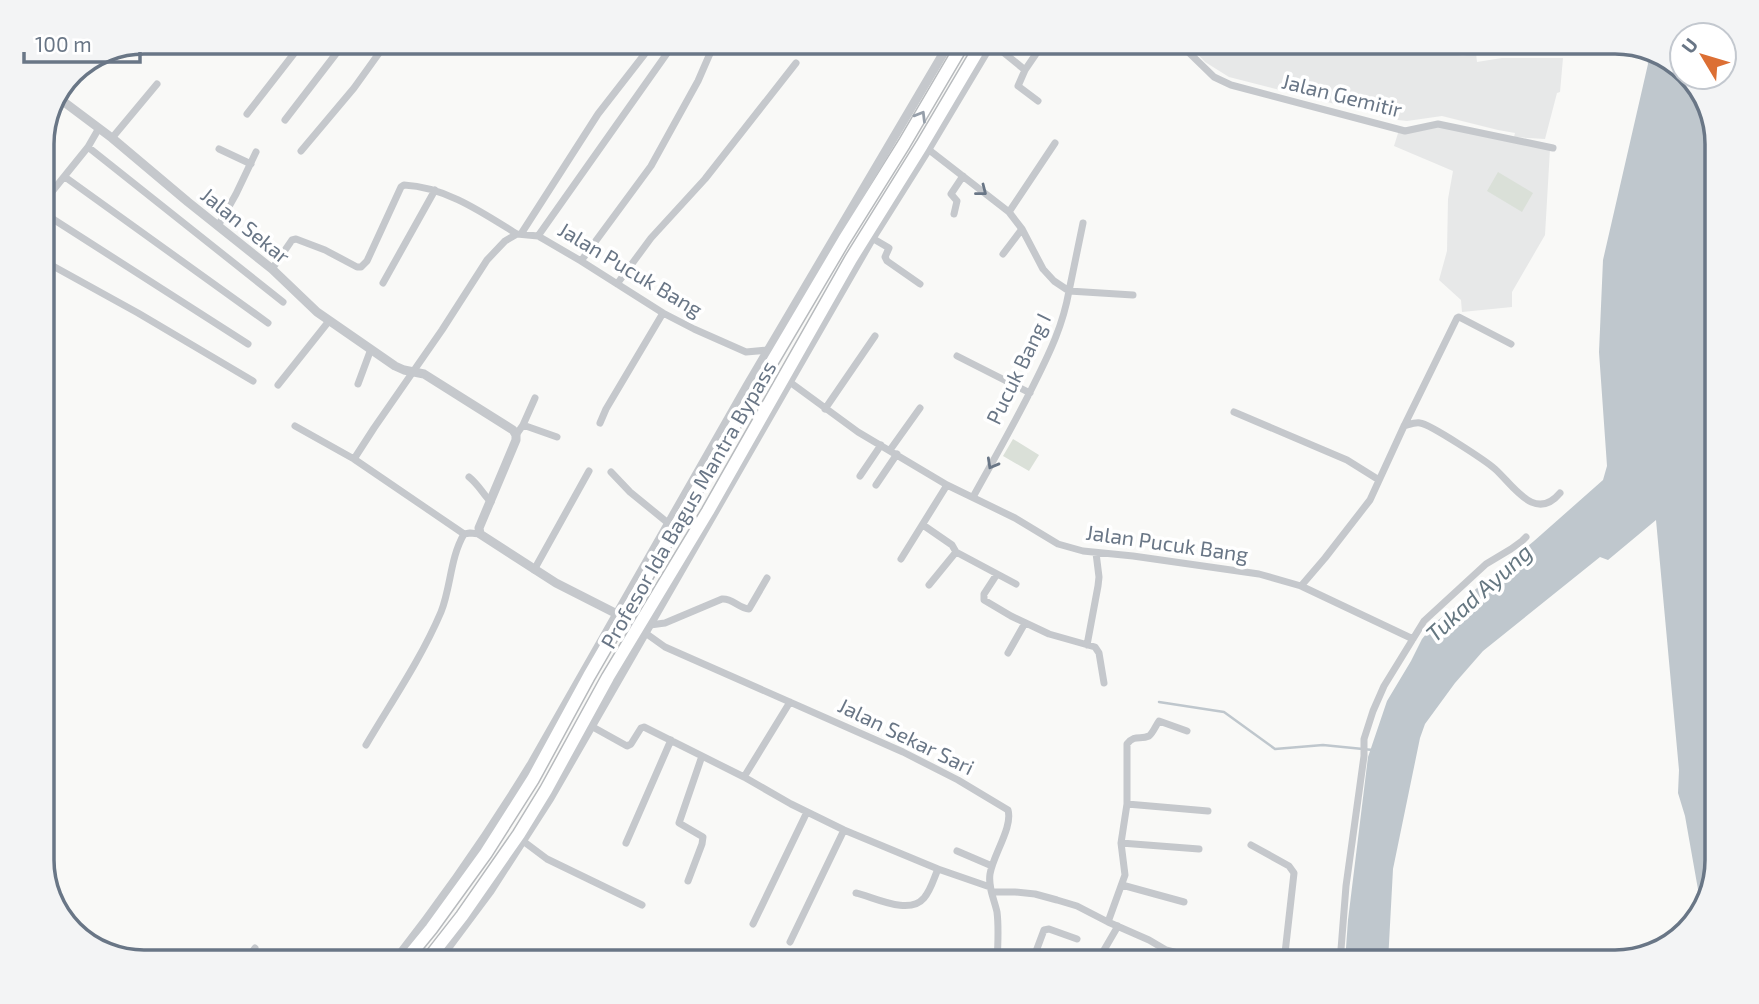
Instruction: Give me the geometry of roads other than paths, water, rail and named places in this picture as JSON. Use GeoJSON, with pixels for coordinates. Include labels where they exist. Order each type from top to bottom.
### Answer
{"type":"FeatureCollection","features":[{"type":"Feature","properties":{"kind":"highway","name":"Profesor Ida Bagus Mantra Bypass"},"geometry":{"type":"LineString","coordinates":[[414,950],[438,920],[533,779],[620,615],[724,436],[814,291],[898,141],[956,54]]}},
{"type":"Feature","properties":{"kind":"highway","name":"Profesor Ida Bagus Mantra Bypass"},"geometry":{"type":"LineString","coordinates":[[435,950],[519,834],[608,677],[645,628],[787,380],[855,252],[925,147],[982,54]]}},
{"type":"Feature","properties":{"kind":"highway"},"geometry":{"type":"LineString","coordinates":[[814,291],[830,297]]}},
{"type":"Feature","properties":{"kind":"street"},"geometry":{"type":"LineString","coordinates":[[247,114],[294,54]]}},
{"type":"Feature","properties":{"kind":"street"},"geometry":{"type":"LineString","coordinates":[[285,120],[340,54]]}},
{"type":"Feature","properties":{"kind":"street"},"geometry":{"type":"LineString","coordinates":[[301,151],[354,88],[378,54]]}},
{"type":"Feature","properties":{"kind":"street"},"geometry":{"type":"LineString","coordinates":[[354,459],[487,260],[505,241],[519,234],[598,114],[645,54]]}},
{"type":"Feature","properties":{"kind":"street"},"geometry":{"type":"LineString","coordinates":[[538,236],[667,54]]}},
{"type":"Feature","properties":{"kind":"street"},"geometry":{"type":"LineString","coordinates":[[581,261],[651,166],[698,81],[710,54]]}},
{"type":"Feature","properties":{"kind":"street"},"geometry":{"type":"LineString","coordinates":[[403,950],[501,814],[532,763],[620,615],[668,523],[724,436],[768,350],[898,141],[944,54]]}},
{"type":"Feature","properties":{"kind":"street"},"geometry":{"type":"LineString","coordinates":[[1005,54],[1026,69]]}},
{"type":"Feature","properties":{"kind":"street"},"geometry":{"type":"LineString","coordinates":[[1036,54],[1017,86],[1038,101]]}},
{"type":"Feature","properties":{"kind":"street","name":"Jalan Gemitir"},"geometry":{"type":"LineString","coordinates":[[1190,54],[1214,77],[1231,85],[1405,131],[1438,124],[1553,148]]}},
{"type":"Feature","properties":{"kind":"street"},"geometry":{"type":"LineString","coordinates":[[617,284],[651,238],[705,179],[796,63]]}},
{"type":"Feature","properties":{"kind":"street"},"geometry":{"type":"LineString","coordinates":[[112,138],[157,84]]}},
{"type":"Feature","properties":{"kind":"street","name":"Jalan Sekar"},"geometry":{"type":"LineString","coordinates":[[65,103],[272,269],[311,308],[400,368],[424,374],[435,380],[513,430],[516,435]]}},
{"type":"Feature","properties":{"kind":"street"},"geometry":{"type":"LineString","coordinates":[[54,190],[88,147],[99,128]]}},
{"type":"Feature","properties":{"kind":"street"},"geometry":{"type":"LineString","coordinates":[[1009,212],[1055,143]]}},
{"type":"Feature","properties":{"kind":"street"},"geometry":{"type":"LineString","coordinates":[[88,147],[283,302]]}},
{"type":"Feature","properties":{"kind":"street"},"geometry":{"type":"LineString","coordinates":[[787,380],[925,147]]}},
{"type":"Feature","properties":{"kind":"street","name":"Pucuk Bang I"},"geometry":{"type":"LineString","coordinates":[[925,147],[1009,212],[1022,229],[1044,269],[1054,281],[1069,291],[1066,311],[1053,346],[973,497]]}},
{"type":"Feature","properties":{"kind":"street"},"geometry":{"type":"LineString","coordinates":[[219,149],[251,164]]}},
{"type":"Feature","properties":{"kind":"street"},"geometry":{"type":"LineString","coordinates":[[218,226],[256,152]]}},
{"type":"Feature","properties":{"kind":"street"},"geometry":{"type":"LineString","coordinates":[[954,214],[957,201],[951,194],[964,176]]}},
{"type":"Feature","properties":{"kind":"street"},"geometry":{"type":"LineString","coordinates":[[65,177],[268,323]]}},
{"type":"Feature","properties":{"kind":"street"},"geometry":{"type":"LineString","coordinates":[[272,269],[292,240],[296,239],[361,267],[367,261],[401,187],[408,185],[435,190],[519,234]]}},
{"type":"Feature","properties":{"kind":"street"},"geometry":{"type":"LineString","coordinates":[[383,284],[435,190]]}},
{"type":"Feature","properties":{"kind":"street"},"geometry":{"type":"LineString","coordinates":[[54,220],[248,344]]}},
{"type":"Feature","properties":{"kind":"street"},"geometry":{"type":"LineString","coordinates":[[1083,223],[1069,291],[1133,295]]}},
{"type":"Feature","properties":{"kind":"street"},"geometry":{"type":"LineString","coordinates":[[1003,254],[1022,229]]}},
{"type":"Feature","properties":{"kind":"street","name":"Jalan Pucuk Bang"},"geometry":{"type":"LineString","coordinates":[[519,234],[538,236],[663,313],[694,329],[746,352],[768,350]]}},
{"type":"Feature","properties":{"kind":"street"},"geometry":{"type":"LineString","coordinates":[[872,238],[889,248],[885,257],[887,261],[920,284]]}},
{"type":"Feature","properties":{"kind":"street"},"geometry":{"type":"LineString","coordinates":[[54,267],[253,381]]}},
{"type":"Feature","properties":{"kind":"street"},"geometry":{"type":"LineString","coordinates":[[600,423],[663,313]]}},
{"type":"Feature","properties":{"kind":"street"},"geometry":{"type":"LineString","coordinates":[[1301,586],[1370,500],[1458,317],[1511,344]]}},
{"type":"Feature","properties":{"kind":"street"},"geometry":{"type":"LineString","coordinates":[[278,385],[330,321]]}},
{"type":"Feature","properties":{"kind":"street"},"geometry":{"type":"LineString","coordinates":[[824,409],[875,335]]}},
{"type":"Feature","properties":{"kind":"street"},"geometry":{"type":"LineString","coordinates":[[358,384],[371,349]]}},
{"type":"Feature","properties":{"kind":"street"},"geometry":{"type":"LineString","coordinates":[[957,356],[1030,393]]}},
{"type":"Feature","properties":{"kind":"street","name":"Jalan Pucuk Bang"},"geometry":{"type":"LineString","coordinates":[[787,380],[858,432],[947,485],[1015,518],[1058,544],[1096,553],[1259,574],[1301,586],[1413,639]]}},
{"type":"Feature","properties":{"kind":"street"},"geometry":{"type":"LineString","coordinates":[[480,534],[479,528],[516,435],[535,398]]}},
{"type":"Feature","properties":{"kind":"street"},"geometry":{"type":"LineString","coordinates":[[876,485],[920,408]]}},
{"type":"Feature","properties":{"kind":"street"},"geometry":{"type":"LineString","coordinates":[[1234,412],[1348,460],[1379,480]]}},
{"type":"Feature","properties":{"kind":"street"},"geometry":{"type":"LineString","coordinates":[[1404,426],[1419,422],[1439,432],[1495,469],[1524,498],[1544,505],[1555,500],[1560,494]]}},
{"type":"Feature","properties":{"kind":"street"},"geometry":{"type":"LineString","coordinates":[[523,425],[557,437]]}},
{"type":"Feature","properties":{"kind":"street"},"geometry":{"type":"LineString","coordinates":[[295,426],[354,459],[464,534],[480,534],[534,570],[620,615]]}},
{"type":"Feature","properties":{"kind":"street"},"geometry":{"type":"LineString","coordinates":[[859,476],[881,445]]}},
{"type":"Feature","properties":{"kind":"street"},"geometry":{"type":"LineString","coordinates":[[534,570],[589,471]]}},
{"type":"Feature","properties":{"kind":"street"},"geometry":{"type":"LineString","coordinates":[[611,472],[630,492],[668,523]]}},
{"type":"Feature","properties":{"kind":"street"},"geometry":{"type":"LineString","coordinates":[[469,477],[479,485],[491,502]]}},
{"type":"Feature","properties":{"kind":"street"},"geometry":{"type":"LineString","coordinates":[[901,559],[947,485]]}},
{"type":"Feature","properties":{"kind":"street"},"geometry":{"type":"LineString","coordinates":[[923,525],[952,545],[956,552],[1016,584]]}},
{"type":"Feature","properties":{"kind":"street"},"geometry":{"type":"LineString","coordinates":[[366,745],[430,638],[443,608],[457,549],[464,534]]}},
{"type":"Feature","properties":{"kind":"street"},"geometry":{"type":"LineString","coordinates":[[1340,950],[1364,739],[1373,710],[1384,686],[1424,621],[1486,564],[1526,537]]}},
{"type":"Feature","properties":{"kind":"street"},"geometry":{"type":"LineString","coordinates":[[929,585],[956,552]]}},
{"type":"Feature","properties":{"kind":"street"},"geometry":{"type":"LineString","coordinates":[[1087,645],[1099,577],[1096,553]]}},
{"type":"Feature","properties":{"kind":"street"},"geometry":{"type":"LineString","coordinates":[[997,573],[984,594],[984,600],[1049,634],[1097,649],[1104,683]]}},
{"type":"Feature","properties":{"kind":"street"},"geometry":{"type":"LineString","coordinates":[[446,950],[481,903],[550,798],[645,628],[665,623],[722,599],[730,599],[741,607],[749,608],[767,578]]}},
{"type":"Feature","properties":{"kind":"street","name":"Jalan Sekar Sari"},"geometry":{"type":"LineString","coordinates":[[620,615],[645,628],[665,647],[903,752],[1004,806],[1010,815],[1009,821],[992,866],[991,890],[997,915],[997,950]]}},
{"type":"Feature","properties":{"kind":"street"},"geometry":{"type":"LineString","coordinates":[[1008,653],[1025,622]]}},
{"type":"Feature","properties":{"kind":"street"},"geometry":{"type":"LineString","coordinates":[[744,777],[790,702]]}},
{"type":"Feature","properties":{"kind":"street"},"geometry":{"type":"LineString","coordinates":[[1108,922],[1125,875],[1121,843],[1127,804],[1128,741],[1152,734],[1159,721],[1187,731]]}},
{"type":"Feature","properties":{"kind":"street"},"geometry":{"type":"LineString","coordinates":[[591,726],[627,746],[643,727],[844,830],[991,890],[1035,894],[1077,906],[1166,950]]}},
{"type":"Feature","properties":{"kind":"street"},"geometry":{"type":"LineString","coordinates":[[626,843],[671,740]]}},
{"type":"Feature","properties":{"kind":"street"},"geometry":{"type":"LineString","coordinates":[[688,881],[703,837],[679,823],[702,756]]}},
{"type":"Feature","properties":{"kind":"street"},"geometry":{"type":"LineString","coordinates":[[1127,804],[1208,811]]}},
{"type":"Feature","properties":{"kind":"street"},"geometry":{"type":"LineString","coordinates":[[753,923],[807,812]]}},
{"type":"Feature","properties":{"kind":"street"},"geometry":{"type":"LineString","coordinates":[[790,942],[844,830]]}},
{"type":"Feature","properties":{"kind":"street"},"geometry":{"type":"LineString","coordinates":[[523,841],[547,859],[642,905]]}},
{"type":"Feature","properties":{"kind":"street"},"geometry":{"type":"LineString","coordinates":[[1121,843],[1199,849]]}},
{"type":"Feature","properties":{"kind":"street"},"geometry":{"type":"LineString","coordinates":[[1251,845],[1289,866],[1293,873],[1285,950]]}},
{"type":"Feature","properties":{"kind":"street"},"geometry":{"type":"LineString","coordinates":[[957,852],[992,866]]}},
{"type":"Feature","properties":{"kind":"street"},"geometry":{"type":"LineString","coordinates":[[856,893],[899,906],[914,904],[922,901],[927,894],[938,869]]}},
{"type":"Feature","properties":{"kind":"street"},"geometry":{"type":"LineString","coordinates":[[1122,886],[1184,902]]}},
{"type":"Feature","properties":{"kind":"street"},"geometry":{"type":"LineString","coordinates":[[1104,950],[1118,926]]}},
{"type":"Feature","properties":{"kind":"street"},"geometry":{"type":"LineString","coordinates":[[1036,950],[1044,930],[1049,929],[1077,939]]}},
{"type":"Feature","properties":{"kind":"water","name":"Tukad Ayung"},"geometry":{"type":"Polygon","coordinates":[[[1647,60],[1668,72],[1668,91],[1687,91],[1698,110],[1705,138],[1705,860],[1699,892],[1685,816],[1678,793],[1679,770],[1656,520],[1608,560],[1600,557],[1483,651],[1425,724],[1393,869],[1389,950],[1346,950],[1368,757],[1387,701],[1422,639],[1436,622],[1603,480],[1607,466],[1599,352],[1603,260],[1647,60]]]}},
{"type":"Feature","properties":{"kind":"waterway"},"geometry":{"type":"LineString","coordinates":[[1159,702],[1224,712],[1275,749],[1323,745],[1373,750]]}}]}
